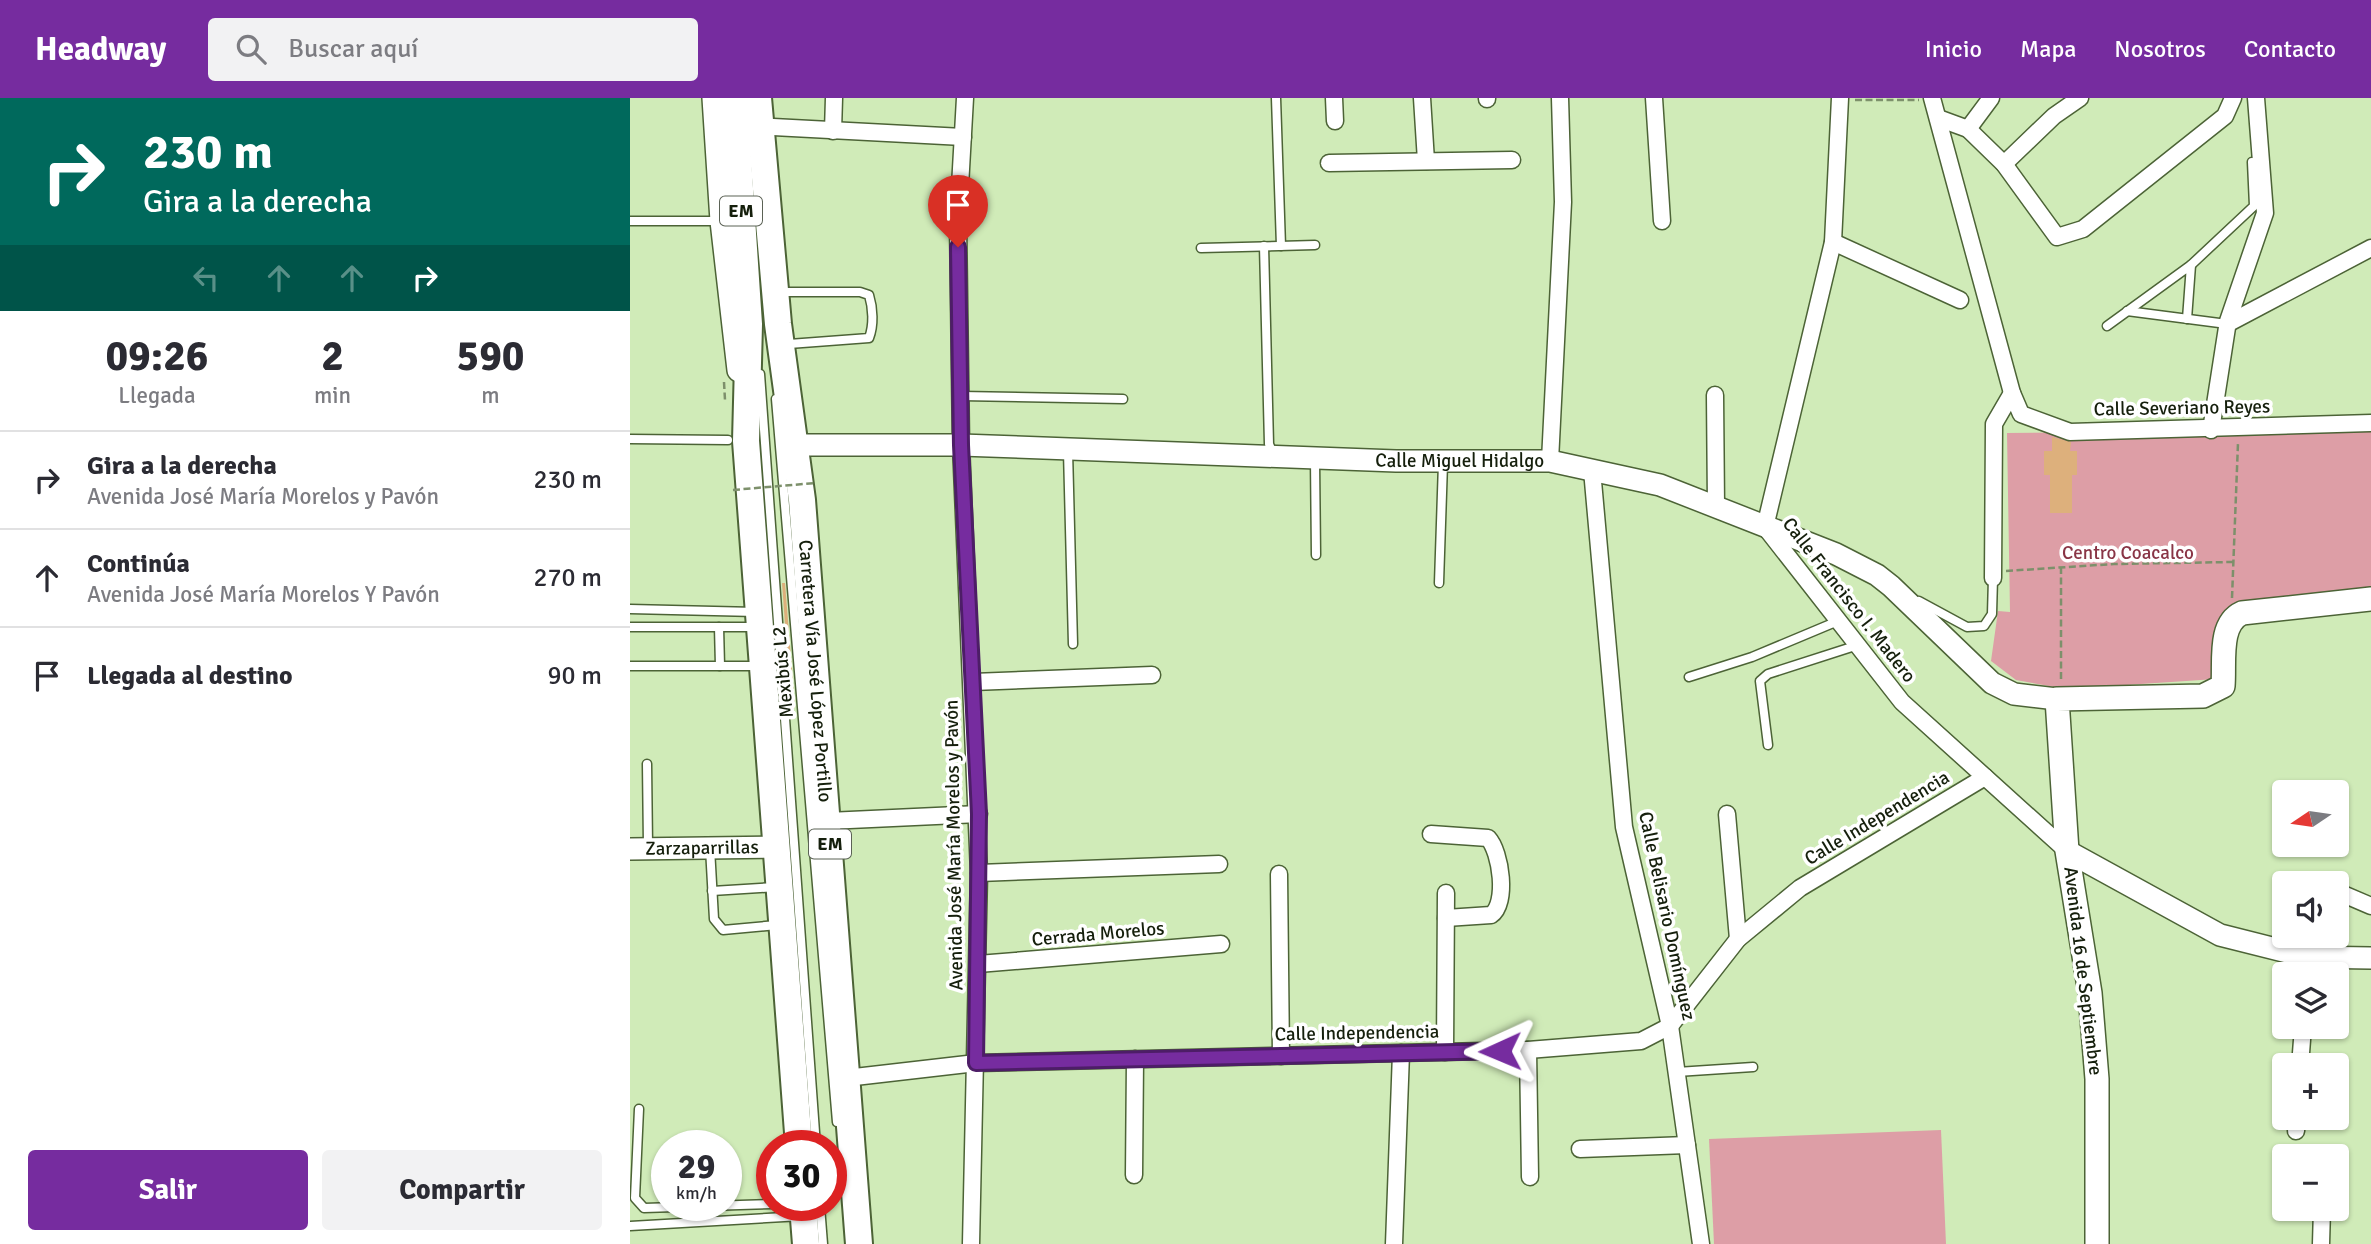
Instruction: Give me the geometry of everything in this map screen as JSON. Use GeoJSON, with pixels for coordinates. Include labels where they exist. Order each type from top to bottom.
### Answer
{"type":"FeatureCollection","features":[{"type":"Feature","properties":{"kind":"main road"},"geometry":{"type":"LineString","coordinates":[[714,98],[737,441]]}},
{"type":"Feature","properties":{"kind":"main road","name":"Carretera Vía José López Portillo"},"geometry":{"type":"LineString","coordinates":[[734,98],[769,328],[795,445],[828,821],[859,1244]]}},
{"type":"Feature","properties":{"kind":"main road","name":"Carretera Vía José López Portillo"},"geometry":{"type":"LineString","coordinates":[[758,98],[769,328],[737,441],[763,666],[798,1130]]}},
{"type":"Feature","properties":{"kind":"main road"},"geometry":{"type":"LineString","coordinates":[[769,328],[786,292],[771,98]]}},
{"type":"Feature","properties":{"kind":"main road"},"geometry":{"type":"LineString","coordinates":[[2059,699],[2203,696],[2223,686],[2227,627],[2231,618],[2242,613],[2371,599]]}},
{"type":"Feature","properties":{"kind":"main road","name":"Avenida 16 de Septiembre"},"geometry":{"type":"LineString","coordinates":[[2059,699],[2067,850],[2090,993],[2097,1079],[2097,1244]]}},
{"type":"Feature","properties":{"kind":"main road"},"geometry":{"type":"LineString","coordinates":[[806,1244],[808,1221]]}},
{"type":"Feature","properties":{"kind":"street"},"geometry":{"type":"LineString","coordinates":[[833,131],[834,98]]}},
{"type":"Feature","properties":{"kind":"street"},"geometry":{"type":"LineString","coordinates":[[961,445],[958,222],[965,98]]}},
{"type":"Feature","properties":{"kind":"street"},"geometry":{"type":"LineString","coordinates":[[1334,98],[1335,121]]}},
{"type":"Feature","properties":{"kind":"street"},"geometry":{"type":"LineString","coordinates":[[1422,98],[1426,161]]}},
{"type":"Feature","properties":{"kind":"street"},"geometry":{"type":"LineString","coordinates":[[1550,461],[1563,202],[1560,98]]}},
{"type":"Feature","properties":{"kind":"street"},"geometry":{"type":"LineString","coordinates":[[1654,98],[1662,221]]}},
{"type":"Feature","properties":{"kind":"street"},"geometry":{"type":"LineString","coordinates":[[1968,129],[1991,98]]}},
{"type":"Feature","properties":{"kind":"street"},"geometry":{"type":"LineString","coordinates":[[2054,116],[2065,98]]}},
{"type":"Feature","properties":{"kind":"street"},"geometry":{"type":"LineString","coordinates":[[2004,164],[2054,116],[2080,98]]}},
{"type":"Feature","properties":{"kind":"street"},"geometry":{"type":"LineString","coordinates":[[1938,118],[1968,129],[2004,164],[2057,237],[2083,229],[2225,116],[2234,103],[2233,98]]}},
{"type":"Feature","properties":{"kind":"street"},"geometry":{"type":"LineString","coordinates":[[2211,430],[2227,324],[2265,213],[2256,98]]}},
{"type":"Feature","properties":{"kind":"street","name":"Calle Francisco I. Madero"},"geometry":{"type":"LineString","coordinates":[[1840,99],[1833,242],[1765,527],[1855,646],[1902,702],[2067,850]]}},
{"type":"Feature","properties":{"kind":"street","name":"Calle Severiano Reyes"},"geometry":{"type":"LineString","coordinates":[[1932,99],[2012,393],[2021,414],[2070,432],[2211,430],[2371,423]]}},
{"type":"Feature","properties":{"kind":"street"},"geometry":{"type":"LineString","coordinates":[[773,127],[963,138]]}},
{"type":"Feature","properties":{"kind":"street"},"geometry":{"type":"LineString","coordinates":[[1329,163],[1512,160]]}},
{"type":"Feature","properties":{"kind":"street"},"geometry":{"type":"LineString","coordinates":[[1833,242],[1961,300]]}},
{"type":"Feature","properties":{"kind":"street"},"geometry":{"type":"LineString","coordinates":[[2227,324],[2371,248]]}},
{"type":"Feature","properties":{"kind":"street"},"geometry":{"type":"LineString","coordinates":[[1993,575],[1994,424],[2012,393]]}},
{"type":"Feature","properties":{"kind":"street"},"geometry":{"type":"LineString","coordinates":[[1715,395],[1716,507]]}},
{"type":"Feature","properties":{"kind":"street","name":"Calle Miguel Hidalgo"},"geometry":{"type":"LineString","coordinates":[[795,445],[961,445],[1274,457],[1550,461],[1660,485],[1836,554],[1877,575],[1891,586],[1992,683],[2014,694],[2059,699]]}},
{"type":"Feature","properties":{"kind":"street","name":"Avenida José María Morelos y Pavón"},"geometry":{"type":"LineString","coordinates":[[961,445],[979,814],[971,1244]]}},
{"type":"Feature","properties":{"kind":"street","name":"Calle Belisario Domínguez"},"geometry":{"type":"LineString","coordinates":[[1592,470],[1624,827],[1670,1026],[1701,1244]]}},
{"type":"Feature","properties":{"kind":"street"},"geometry":{"type":"LineString","coordinates":[[973,682],[1152,675]]}},
{"type":"Feature","properties":{"kind":"street","name":"Calle Independencia"},"geometry":{"type":"LineString","coordinates":[[846,1078],[976,1063],[1528,1050],[1641,1041],[1670,1026],[1738,939],[1800,888],[1985,777]]}},
{"type":"Feature","properties":{"kind":"street"},"geometry":{"type":"LineString","coordinates":[[828,821],[979,814]]}},
{"type":"Feature","properties":{"kind":"street"},"geometry":{"type":"LineString","coordinates":[[1727,814],[1738,939]]}},
{"type":"Feature","properties":{"kind":"street"},"geometry":{"type":"LineString","coordinates":[[1431,834],[1488,838],[1499,856],[1500,902],[1497,911],[1491,915],[1446,918]]}},
{"type":"Feature","properties":{"kind":"street","name":"Zarzaparrillas"},"geometry":{"type":"LineString","coordinates":[[639,849],[775,848]]}},
{"type":"Feature","properties":{"kind":"street"},"geometry":{"type":"LineString","coordinates":[[2067,850],[2220,935],[2295,962]]}},
{"type":"Feature","properties":{"kind":"street"},"geometry":{"type":"LineString","coordinates":[[979,873],[1219,864]]}},
{"type":"Feature","properties":{"kind":"street"},"geometry":{"type":"LineString","coordinates":[[1279,874],[1281,1056]]}},
{"type":"Feature","properties":{"kind":"street"},"geometry":{"type":"LineString","coordinates":[[1445,1052],[1446,893]]}},
{"type":"Feature","properties":{"kind":"street"},"geometry":{"type":"LineString","coordinates":[[2349,897],[2371,906]]}},
{"type":"Feature","properties":{"kind":"street","name":"Cerrada Morelos"},"geometry":{"type":"LineString","coordinates":[[978,964],[1221,944]]}},
{"type":"Feature","properties":{"kind":"street"},"geometry":{"type":"LineString","coordinates":[[2338,962],[2371,958]]}},
{"type":"Feature","properties":{"kind":"street"},"geometry":{"type":"LineString","coordinates":[[1528,1050],[1530,1177]]}},
{"type":"Feature","properties":{"kind":"street"},"geometry":{"type":"LineString","coordinates":[[1394,1244],[1401,1053]]}},
{"type":"Feature","properties":{"kind":"street"},"geometry":{"type":"LineString","coordinates":[[1134,1175],[1135,1059]]}},
{"type":"Feature","properties":{"kind":"street"},"geometry":{"type":"LineString","coordinates":[[1580,1149],[1687,1145]]}},
{"type":"Feature","properties":{"kind":"street"},"geometry":{"type":"LineString","coordinates":[[2321,1244],[2322,1221]]}},
{"type":"Feature","properties":{"kind":"lane"},"geometry":{"type":"LineString","coordinates":[[743,98],[751,199]]}},
{"type":"Feature","properties":{"kind":"lane","name":"Mexibús L2"},"geometry":{"type":"LineString","coordinates":[[750,98],[773,367]]}},
{"type":"Feature","properties":{"kind":"lane"},"geometry":{"type":"LineString","coordinates":[[1276,98],[1281,246]]}},
{"type":"Feature","properties":{"kind":"lane"},"geometry":{"type":"LineString","coordinates":[[2107,326],[2191,265],[2254,206],[2252,162]]}},
{"type":"Feature","properties":{"kind":"lane"},"geometry":{"type":"LineString","coordinates":[[630,220],[722,221]]}},
{"type":"Feature","properties":{"kind":"lane"},"geometry":{"type":"LineString","coordinates":[[1201,247],[1315,245]]}},
{"type":"Feature","properties":{"kind":"lane"},"geometry":{"type":"LineString","coordinates":[[1264,246],[1269,444],[1274,457]]}},
{"type":"Feature","properties":{"kind":"lane","name":"Mexibús L2"},"geometry":{"type":"LineString","coordinates":[[755,253],[769,328],[815,1130]]}},
{"type":"Feature","properties":{"kind":"lane"},"geometry":{"type":"LineString","coordinates":[[2187,319],[2191,265]]}},
{"type":"Feature","properties":{"kind":"lane"},"geometry":{"type":"LineString","coordinates":[[769,328],[869,338],[872,330],[872,304],[869,295],[860,292],[786,292]]}},
{"type":"Feature","properties":{"kind":"lane"},"geometry":{"type":"LineString","coordinates":[[2127,311],[2227,324]]}},
{"type":"Feature","properties":{"kind":"lane","name":"Mexibús L2"},"geometry":{"type":"LineString","coordinates":[[775,395],[838,1130]]}},
{"type":"Feature","properties":{"kind":"lane"},"geometry":{"type":"LineString","coordinates":[[961,396],[1123,399]]}},
{"type":"Feature","properties":{"kind":"lane"},"geometry":{"type":"LineString","coordinates":[[630,439],[737,441]]}},
{"type":"Feature","properties":{"kind":"lane"},"geometry":{"type":"LineString","coordinates":[[1068,449],[1073,644]]}},
{"type":"Feature","properties":{"kind":"lane"},"geometry":{"type":"LineString","coordinates":[[1315,458],[1316,555]]}},
{"type":"Feature","properties":{"kind":"lane"},"geometry":{"type":"LineString","coordinates":[[1438,583],[1443,461]]}},
{"type":"Feature","properties":{"kind":"lane"},"geometry":{"type":"LineString","coordinates":[[1891,586],[1974,628],[1983,625],[1992,614],[1993,575]]}},
{"type":"Feature","properties":{"kind":"lane"},"geometry":{"type":"LineString","coordinates":[[630,609],[758,619]]}},
{"type":"Feature","properties":{"kind":"lane"},"geometry":{"type":"LineString","coordinates":[[630,626],[719,627],[758,619]]}},
{"type":"Feature","properties":{"kind":"lane"},"geometry":{"type":"LineString","coordinates":[[1689,677],[1752,657],[1838,621]]}},
{"type":"Feature","properties":{"kind":"lane"},"geometry":{"type":"LineString","coordinates":[[719,627],[720,666]]}},
{"type":"Feature","properties":{"kind":"lane"},"geometry":{"type":"LineString","coordinates":[[1768,745],[1760,681],[1768,674],[1855,646]]}},
{"type":"Feature","properties":{"kind":"lane"},"geometry":{"type":"LineString","coordinates":[[630,666],[763,666]]}},
{"type":"Feature","properties":{"kind":"lane"},"geometry":{"type":"LineString","coordinates":[[639,849],[646,764]]}},
{"type":"Feature","properties":{"kind":"lane"},"geometry":{"type":"LineString","coordinates":[[710,848],[714,919],[723,930],[782,925]]}},
{"type":"Feature","properties":{"kind":"lane"},"geometry":{"type":"LineString","coordinates":[[712,891],[780,887]]}},
{"type":"Feature","properties":{"kind":"lane"},"geometry":{"type":"LineString","coordinates":[[1676,1072],[1753,1067]]}},
{"type":"Feature","properties":{"kind":"lane"},"geometry":{"type":"LineString","coordinates":[[639,1109],[635,1198],[638,1204],[644,1208],[756,1204]]}},
{"type":"Feature","properties":{"kind":"lane"},"geometry":{"type":"LineString","coordinates":[[630,1226],[756,1214]]}},
{"type":"Feature","properties":{"kind":"lane"},"geometry":{"type":"LineString","coordinates":[[814,1221],[823,1244]]}},
{"type":"Feature","properties":{"kind":"path"},"geometry":{"type":"LineString","coordinates":[[1840,99],[1932,99]]}},
{"type":"Feature","properties":{"kind":"path"},"geometry":{"type":"LineString","coordinates":[[2231,618],[2239,429]]}},
{"type":"Feature","properties":{"kind":"path"},"geometry":{"type":"LineString","coordinates":[[733,490],[815,483]]}},
{"type":"Feature","properties":{"kind":"path"},"geometry":{"type":"LineString","coordinates":[[1993,575],[2060,568],[2233,562]]}},
{"type":"Feature","properties":{"kind":"path"},"geometry":{"type":"LineString","coordinates":[[2059,699],[2060,568]]}},
{"type":"Feature","properties":{"kind":"green space","name":"Centro Coacalco"},"geometry":{"type":"Polygon","coordinates":[[[2371,429],[2371,589],[2233,606],[2216,679],[2066,689],[2016,680],[1991,661],[1998,611],[2010,612],[2007,433],[2371,429]]]}},
{"type":"Feature","properties":{"kind":"green space"},"geometry":{"type":"Polygon","coordinates":[[[1941,1130],[1946,1244],[1714,1244],[1709,1139],[1941,1130]]]}},
{"type":"Feature","properties":{"kind":"building"},"geometry":{"type":"Polygon","coordinates":[[[2052,437],[2071,442],[2070,451],[2077,451],[2077,475],[2072,475],[2072,513],[2050,513],[2050,475],[2044,475],[2044,451],[2052,451],[2052,437]]]}},
{"type":"Feature","properties":{"kind":"building"},"geometry":{"type":"Polygon","coordinates":[[[782,583],[785,583],[795,708],[791,708],[782,583]]]}},
{"type":"Feature","properties":{"kind":"route"},"geometry":{"type":"LineString","coordinates":[[958,247],[961,445],[979,814],[976,1063],[1500,1051]]}}]}
